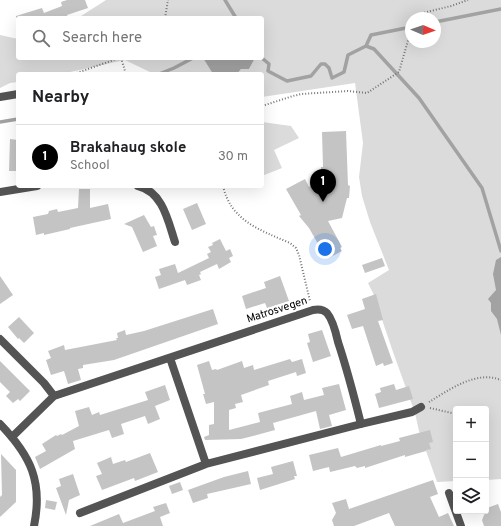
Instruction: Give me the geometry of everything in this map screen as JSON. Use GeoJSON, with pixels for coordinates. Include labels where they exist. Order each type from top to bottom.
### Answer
{"type":"FeatureCollection","features":[{"type":"Feature","properties":{"kind":"street"},"geometry":{"type":"LineString","coordinates":[[0,97],[16,94]]}},
{"type":"Feature","properties":{"kind":"street"},"geometry":{"type":"LineString","coordinates":[[0,192],[25,188]]}},
{"type":"Feature","properties":{"kind":"street"},"geometry":{"type":"LineString","coordinates":[[146,188],[153,193],[161,202],[175,242]]}},
{"type":"Feature","properties":{"kind":"street","name":"Matrosvegen"},"geometry":{"type":"LineString","coordinates":[[12,437],[54,396],[312,310],[324,310],[329,315],[350,380],[361,424]]}},
{"type":"Feature","properties":{"kind":"street"},"geometry":{"type":"LineString","coordinates":[[0,339],[44,383],[54,396]]}},
{"type":"Feature","properties":{"kind":"street"},"geometry":{"type":"LineString","coordinates":[[170,358],[206,464]]}},
{"type":"Feature","properties":{"kind":"street"},"geometry":{"type":"LineString","coordinates":[[80,513],[206,464],[412,412],[421,407]]}},
{"type":"Feature","properties":{"kind":"street"},"geometry":{"type":"LineString","coordinates":[[0,424],[26,456],[33,473],[37,491],[37,510],[34,526]]}},
{"type":"Feature","properties":{"kind":"street"},"geometry":{"type":"LineString","coordinates":[[449,493],[461,526]]}},
{"type":"Feature","properties":{"kind":"path"},"geometry":{"type":"LineString","coordinates":[[165,16],[168,0]]}},
{"type":"Feature","properties":{"kind":"path"},"geometry":{"type":"LineString","coordinates":[[427,12],[468,0]]}},
{"type":"Feature","properties":{"kind":"path"},"geometry":{"type":"LineString","coordinates":[[264,105],[301,94],[348,90],[367,93],[399,72],[406,48]]}},
{"type":"Feature","properties":{"kind":"path"},"geometry":{"type":"LineString","coordinates":[[80,72],[114,60]]}},
{"type":"Feature","properties":{"kind":"path"},"geometry":{"type":"LineString","coordinates":[[121,60],[125,72]]}},
{"type":"Feature","properties":{"kind":"path"},"geometry":{"type":"LineString","coordinates":[[224,188],[228,200],[237,214],[247,223],[290,243],[296,248],[312,310]]}},
{"type":"Feature","properties":{"kind":"path"},"geometry":{"type":"LineString","coordinates":[[421,407],[442,394],[474,379],[488,377],[501,380]]}},
{"type":"Feature","properties":{"kind":"path"},"geometry":{"type":"LineString","coordinates":[[421,407],[453,413]]}},
{"type":"Feature","properties":{"kind":"shaded area"},"geometry":{"type":"Polygon","coordinates":[[[106,0],[501,0],[501,479],[489,480],[489,406],[453,406],[453,481],[437,482],[419,431],[415,413],[373,293],[368,283],[389,270],[370,222],[362,196],[359,177],[363,143],[355,83],[264,97],[264,72],[239,72],[241,69],[249,69],[254,60],[264,60],[264,16],[81,16],[106,0]]]}},
{"type":"Feature","properties":{"kind":"shaded area"},"geometry":{"type":"Polygon","coordinates":[[[0,35],[16,39],[16,60],[125,60],[70,72],[16,72],[16,82],[10,83],[0,88],[0,35]]]}},
{"type":"Feature","properties":{"kind":"shaded area"},"geometry":{"type":"Polygon","coordinates":[[[125,60],[204,60],[212,72],[150,72],[125,60]]]}},
{"type":"Feature","properties":{"kind":"shaded area"},"geometry":{"type":"Polygon","coordinates":[[[204,60],[254,60],[249,69],[241,69],[239,72],[212,72],[204,60]]]}},
{"type":"Feature","properties":{"kind":"shaded area"},"geometry":{"type":"Polygon","coordinates":[[[264,122],[291,126],[299,138],[274,150],[282,168],[264,175],[264,122]]]}},
{"type":"Feature","properties":{"kind":"shaded area"},"geometry":{"type":"Polygon","coordinates":[[[501,257],[501,335],[497,319],[491,311],[491,303],[488,299],[496,290],[493,274],[496,260],[501,257]]]}},
{"type":"Feature","properties":{"kind":"building"},"geometry":{"type":"Polygon","coordinates":[[[67,0],[85,0],[88,8],[67,16],[16,16],[42,8],[44,13],[62,6],[61,2],[67,0]]]}},
{"type":"Feature","properties":{"kind":"building"},"geometry":{"type":"Polygon","coordinates":[[[346,131],[348,185],[350,186],[349,198],[347,198],[342,218],[328,221],[342,247],[340,248],[342,251],[329,258],[327,255],[325,256],[309,228],[299,216],[301,215],[286,189],[305,179],[309,187],[321,180],[321,167],[323,167],[322,132],[346,131]]]}},
{"type":"Feature","properties":{"kind":"building"},"geometry":{"type":"Polygon","coordinates":[[[10,139],[16,140],[16,171],[9,171],[10,139]]]}},
{"type":"Feature","properties":{"kind":"building"},"geometry":{"type":"Polygon","coordinates":[[[79,189],[90,189],[90,208],[108,204],[111,219],[44,235],[44,233],[36,235],[33,217],[48,214],[49,211],[57,209],[58,212],[78,208],[79,189]]]}},
{"type":"Feature","properties":{"kind":"building"},"geometry":{"type":"Polygon","coordinates":[[[197,203],[206,224],[192,230],[183,209],[197,203]]]}},
{"type":"Feature","properties":{"kind":"building"},"geometry":{"type":"Polygon","coordinates":[[[144,215],[151,227],[154,226],[157,235],[153,236],[157,246],[143,252],[132,227],[124,224],[144,215]]]}},
{"type":"Feature","properties":{"kind":"building"},"geometry":{"type":"Polygon","coordinates":[[[220,239],[226,251],[230,249],[233,256],[229,258],[231,262],[219,269],[217,264],[200,272],[201,274],[199,275],[201,280],[187,285],[185,280],[159,289],[155,277],[161,275],[159,269],[175,264],[178,273],[209,258],[207,254],[211,252],[208,247],[220,239]]]}},
{"type":"Feature","properties":{"kind":"building"},"geometry":{"type":"Polygon","coordinates":[[[382,258],[385,266],[365,273],[362,265],[382,258]]]}},
{"type":"Feature","properties":{"kind":"building"},"geometry":{"type":"Polygon","coordinates":[[[0,276],[13,295],[0,304],[0,276]]]}},
{"type":"Feature","properties":{"kind":"building"},"geometry":{"type":"Polygon","coordinates":[[[280,276],[289,301],[267,308],[265,303],[246,309],[242,296],[266,288],[264,282],[280,276]]]}},
{"type":"Feature","properties":{"kind":"building"},"geometry":{"type":"Polygon","coordinates":[[[376,294],[383,320],[378,321],[393,363],[384,366],[383,363],[376,366],[363,326],[352,329],[347,315],[365,309],[362,299],[376,294]]]}},
{"type":"Feature","properties":{"kind":"building"},"geometry":{"type":"Polygon","coordinates":[[[213,309],[218,324],[114,360],[83,365],[83,368],[78,369],[81,380],[68,384],[64,371],[51,375],[46,360],[51,358],[48,351],[64,345],[65,350],[117,340],[117,333],[125,330],[126,335],[144,331],[213,309]]]}},
{"type":"Feature","properties":{"kind":"building"},"geometry":{"type":"Polygon","coordinates":[[[19,317],[34,333],[24,343],[19,338],[18,339],[8,327],[19,317]]]}},
{"type":"Feature","properties":{"kind":"building"},"geometry":{"type":"Polygon","coordinates":[[[322,330],[331,356],[313,362],[307,343],[310,342],[308,334],[322,330]]]}},
{"type":"Feature","properties":{"kind":"building"},"geometry":{"type":"Polygon","coordinates":[[[290,359],[292,362],[302,359],[306,373],[297,376],[296,372],[268,381],[269,385],[241,395],[243,402],[235,404],[236,408],[229,410],[229,430],[260,422],[258,413],[292,404],[290,396],[302,392],[304,400],[324,395],[322,388],[339,384],[346,410],[329,415],[332,426],[320,429],[316,411],[273,423],[275,430],[253,436],[241,439],[205,440],[204,437],[209,435],[209,425],[214,424],[214,402],[206,404],[203,394],[205,394],[197,365],[209,361],[212,370],[217,370],[242,361],[244,368],[253,365],[254,370],[290,359]]]}},
{"type":"Feature","properties":{"kind":"building"},"geometry":{"type":"Polygon","coordinates":[[[0,361],[30,391],[20,401],[18,399],[13,403],[6,396],[10,392],[0,382],[0,361]]]}},
{"type":"Feature","properties":{"kind":"building"},"geometry":{"type":"Polygon","coordinates":[[[394,384],[396,390],[409,386],[413,399],[379,408],[375,394],[381,392],[380,388],[394,384]]]}},
{"type":"Feature","properties":{"kind":"building"},"geometry":{"type":"Polygon","coordinates":[[[165,385],[170,400],[155,406],[160,419],[148,424],[145,416],[121,424],[124,434],[112,438],[109,430],[73,441],[75,449],[40,469],[35,457],[46,451],[42,444],[56,435],[62,435],[79,426],[75,411],[89,407],[92,415],[99,412],[100,415],[148,400],[145,392],[165,385]]]}},
{"type":"Feature","properties":{"kind":"building"},"geometry":{"type":"Polygon","coordinates":[[[430,430],[433,442],[429,443],[431,449],[426,451],[405,457],[405,455],[365,468],[365,466],[357,468],[355,466],[330,472],[329,467],[313,471],[309,455],[338,448],[341,457],[400,441],[399,438],[430,430]]]}},
{"type":"Feature","properties":{"kind":"building"},"geometry":{"type":"Polygon","coordinates":[[[150,453],[158,472],[135,481],[134,478],[102,490],[96,476],[102,474],[97,463],[111,457],[113,464],[125,460],[126,462],[150,453]]]}},
{"type":"Feature","properties":{"kind":"building"},"geometry":{"type":"Polygon","coordinates":[[[1,454],[16,470],[16,502],[0,517],[0,497],[2,495],[1,454]]]}},
{"type":"Feature","properties":{"kind":"building"},"geometry":{"type":"Polygon","coordinates":[[[293,461],[297,476],[294,476],[295,479],[260,490],[257,478],[273,474],[271,467],[293,461]]]}},
{"type":"Feature","properties":{"kind":"building"},"geometry":{"type":"Polygon","coordinates":[[[248,471],[251,484],[207,494],[208,498],[193,503],[188,490],[224,477],[248,471]]]}},
{"type":"Feature","properties":{"kind":"building"},"geometry":{"type":"Polygon","coordinates":[[[73,474],[80,495],[69,500],[66,515],[56,488],[61,486],[59,479],[73,474]]]}},
{"type":"Feature","properties":{"kind":"building"},"geometry":{"type":"Polygon","coordinates":[[[433,480],[438,494],[430,497],[439,517],[448,513],[454,526],[395,526],[389,513],[354,526],[334,526],[332,520],[336,513],[332,503],[346,499],[349,509],[433,480]]]}},
{"type":"Feature","properties":{"kind":"building"},"geometry":{"type":"Polygon","coordinates":[[[180,482],[183,490],[172,494],[169,486],[180,482]]]}},
{"type":"Feature","properties":{"kind":"building"},"geometry":{"type":"Polygon","coordinates":[[[46,500],[57,502],[55,510],[45,508],[46,500]]]}},
{"type":"Feature","properties":{"kind":"building"},"geometry":{"type":"Polygon","coordinates":[[[166,503],[170,513],[160,517],[163,526],[90,526],[119,514],[123,523],[155,511],[153,507],[166,503]]]}},
{"type":"Feature","properties":{"kind":"building"},"geometry":{"type":"Polygon","coordinates":[[[498,504],[501,512],[501,526],[484,526],[482,520],[484,514],[489,514],[489,507],[498,504]]]}},
{"type":"Feature","properties":{"kind":"waterway"},"geometry":{"type":"LineString","coordinates":[[225,0],[235,16]]}},
{"type":"Feature","properties":{"kind":"waterway"},"geometry":{"type":"LineString","coordinates":[[441,21],[501,9]]}},
{"type":"Feature","properties":{"kind":"waterway"},"geometry":{"type":"LineString","coordinates":[[366,46],[371,35],[405,28]]}},
{"type":"Feature","properties":{"kind":"waterway"},"geometry":{"type":"LineString","coordinates":[[264,60],[269,64],[268,71],[287,81],[311,76],[321,64],[325,64],[329,68],[332,78],[344,72],[348,55],[366,46],[374,49],[419,98],[482,188],[501,251]]}},
{"type":"Feature","properties":{"kind":"waterway"},"geometry":{"type":"LineString","coordinates":[[164,72],[189,60]]}},
{"type":"Feature","properties":{"kind":"waterway"},"geometry":{"type":"LineString","coordinates":[[0,122],[16,119]]}},
{"type":"Feature","properties":{"kind":"place","name":"Brakahaug skole"},"geometry":{"type":"Point","coordinates":[323,202]}}]}
